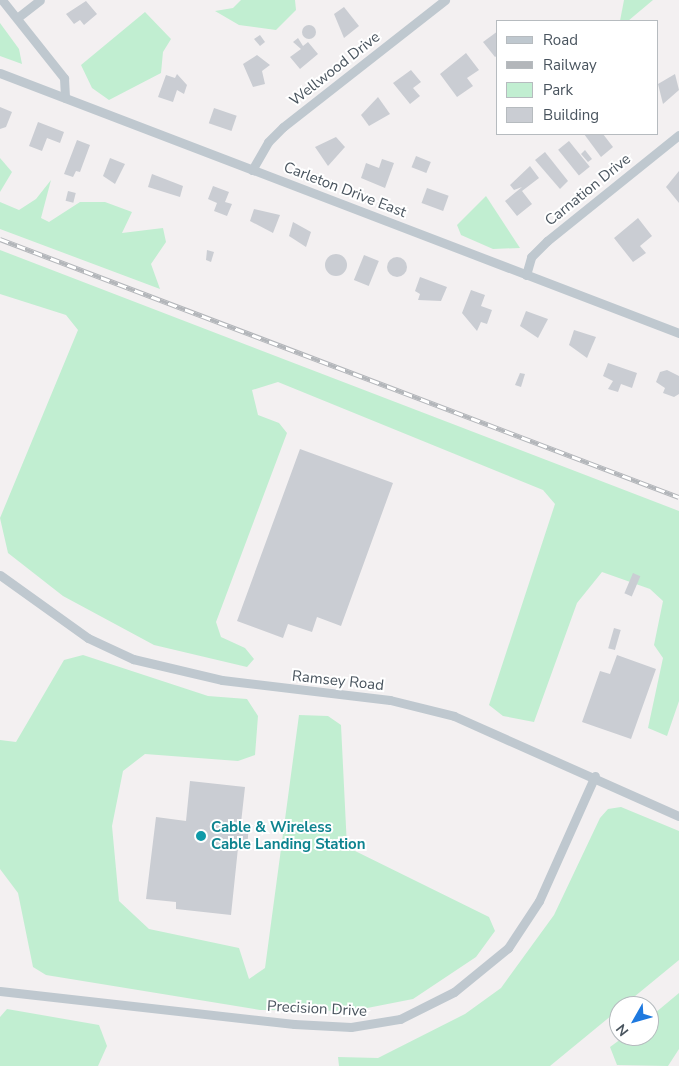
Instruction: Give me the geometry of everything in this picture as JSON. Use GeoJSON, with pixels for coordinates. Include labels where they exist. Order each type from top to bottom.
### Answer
{"type":"FeatureCollection","features":[{"type":"Feature","properties":{"kind":"street"},"geometry":{"type":"LineString","coordinates":[[2,0],[64,78],[65,98]]}},
{"type":"Feature","properties":{"kind":"street"},"geometry":{"type":"LineString","coordinates":[[17,18],[40,0]]}},
{"type":"Feature","properties":{"kind":"street","name":"Wellwood Drive"},"geometry":{"type":"LineString","coordinates":[[252,170],[268,142],[283,127],[445,0]]}},
{"type":"Feature","properties":{"kind":"street","name":"Carleton Drive East"},"geometry":{"type":"LineString","coordinates":[[0,73],[679,333]]}},
{"type":"Feature","properties":{"kind":"street","name":"Carnation Drive"},"geometry":{"type":"LineString","coordinates":[[526,275],[531,257],[547,241],[679,135]]}},
{"type":"Feature","properties":{"kind":"street","name":"Ramsey Road"},"geometry":{"type":"LineString","coordinates":[[0,575],[88,638],[133,659],[222,680],[390,700],[444,713],[595,776],[679,816]]}},
{"type":"Feature","properties":{"kind":"street","name":"Precision Drive"},"geometry":{"type":"LineString","coordinates":[[0,991],[294,1024],[352,1027],[400,1019],[454,992],[508,948],[539,901],[595,776]]}},
{"type":"Feature","properties":{"kind":"green space"},"geometry":{"type":"Polygon","coordinates":[[[241,0],[295,0],[296,10],[276,30],[239,25],[215,11],[233,8],[241,0]]]}},
{"type":"Feature","properties":{"kind":"green space"},"geometry":{"type":"Polygon","coordinates":[[[624,0],[653,0],[629,20],[620,20],[624,0]]]}},
{"type":"Feature","properties":{"kind":"green space"},"geometry":{"type":"Polygon","coordinates":[[[145,12],[171,39],[163,52],[161,73],[109,100],[92,88],[81,65],[145,12]]]}},
{"type":"Feature","properties":{"kind":"green space"},"geometry":{"type":"Polygon","coordinates":[[[0,23],[19,49],[22,64],[0,56],[0,23]]]}},
{"type":"Feature","properties":{"kind":"green space"},"geometry":{"type":"Polygon","coordinates":[[[0,158],[12,172],[0,192],[0,158]]]}},
{"type":"Feature","properties":{"kind":"green space"},"geometry":{"type":"Polygon","coordinates":[[[51,180],[41,218],[49,222],[80,202],[105,202],[132,212],[122,233],[163,228],[166,242],[151,264],[160,289],[0,229],[0,202],[19,210],[36,199],[51,180]]]}},
{"type":"Feature","properties":{"kind":"green space"},"geometry":{"type":"Polygon","coordinates":[[[486,196],[520,248],[493,249],[461,235],[457,225],[486,196]]]}},
{"type":"Feature","properties":{"kind":"green space"},"geometry":{"type":"Polygon","coordinates":[[[0,250],[679,511],[679,701],[667,736],[648,728],[663,658],[654,645],[663,601],[650,589],[602,572],[577,603],[534,722],[503,716],[489,705],[555,504],[543,490],[278,382],[252,390],[258,415],[279,423],[287,433],[216,622],[221,637],[245,648],[254,659],[247,667],[154,645],[63,596],[8,553],[0,518],[78,330],[66,315],[0,294],[0,250]]]}},
{"type":"Feature","properties":{"kind":"green space"},"geometry":{"type":"Polygon","coordinates":[[[83,655],[208,696],[247,699],[258,716],[255,755],[238,761],[145,754],[123,771],[112,826],[119,901],[149,929],[239,948],[249,979],[265,968],[299,715],[328,716],[341,725],[347,847],[489,917],[495,931],[476,957],[413,999],[352,1011],[260,1010],[46,975],[33,967],[18,893],[0,869],[0,740],[16,742],[64,660],[83,655]]]}},
{"type":"Feature","properties":{"kind":"green space"},"geometry":{"type":"Polygon","coordinates":[[[621,807],[679,831],[679,960],[635,996],[609,996],[609,1018],[550,1066],[339,1066],[338,1057],[378,1058],[465,1014],[501,988],[554,915],[600,818],[608,809],[621,807]]]}},
{"type":"Feature","properties":{"kind":"green space"},"geometry":{"type":"Polygon","coordinates":[[[679,993],[679,1049],[668,1066],[617,1065],[610,1047],[611,1046],[659,1046],[659,1010],[679,993]]]}},
{"type":"Feature","properties":{"kind":"green space"},"geometry":{"type":"Polygon","coordinates":[[[7,1009],[99,1025],[107,1046],[98,1066],[0,1066],[0,1017],[7,1009]]]}},
{"type":"Feature","properties":{"kind":"building"},"geometry":{"type":"Polygon","coordinates":[[[86,1],[97,14],[84,25],[80,20],[74,24],[66,14],[86,1]]]}},
{"type":"Feature","properties":{"kind":"building"},"geometry":{"type":"Polygon","coordinates":[[[344,7],[359,26],[344,38],[334,14],[344,7]]]}},
{"type":"Feature","properties":{"kind":"building"},"geometry":{"type":"Polygon","coordinates":[[[309,25],[314,27],[316,32],[314,37],[309,39],[304,37],[302,32],[304,27],[309,25]]]}},
{"type":"Feature","properties":{"kind":"building"},"geometry":{"type":"Polygon","coordinates":[[[497,32],[497,56],[495,57],[483,42],[497,32]]]}},
{"type":"Feature","properties":{"kind":"building"},"geometry":{"type":"Polygon","coordinates":[[[260,35],[265,42],[260,46],[254,39],[260,35]]]}},
{"type":"Feature","properties":{"kind":"building"},"geometry":{"type":"Polygon","coordinates":[[[298,38],[303,46],[308,42],[318,54],[300,69],[290,57],[301,49],[293,42],[298,38]]]}},
{"type":"Feature","properties":{"kind":"building"},"geometry":{"type":"Polygon","coordinates":[[[466,53],[479,70],[467,78],[473,86],[457,97],[440,74],[466,53]]]}},
{"type":"Feature","properties":{"kind":"building"},"geometry":{"type":"Polygon","coordinates":[[[257,55],[270,65],[262,71],[265,84],[253,87],[243,64],[257,55]]]}},
{"type":"Feature","properties":{"kind":"building"},"geometry":{"type":"Polygon","coordinates":[[[411,70],[421,82],[413,88],[420,96],[410,104],[393,83],[411,70]]]}},
{"type":"Feature","properties":{"kind":"building"},"geometry":{"type":"Polygon","coordinates":[[[177,74],[187,85],[184,94],[177,90],[173,102],[158,97],[166,75],[175,78],[177,74]]]}},
{"type":"Feature","properties":{"kind":"building"},"geometry":{"type":"Polygon","coordinates":[[[675,74],[679,90],[663,104],[659,83],[675,74]]]}},
{"type":"Feature","properties":{"kind":"building"},"geometry":{"type":"Polygon","coordinates":[[[378,97],[390,114],[369,126],[361,115],[378,97]]]}},
{"type":"Feature","properties":{"kind":"building"},"geometry":{"type":"Polygon","coordinates":[[[0,107],[12,112],[6,127],[0,129],[0,107]]]}},
{"type":"Feature","properties":{"kind":"building"},"geometry":{"type":"Polygon","coordinates":[[[214,108],[237,116],[231,131],[209,123],[214,108]]]}},
{"type":"Feature","properties":{"kind":"building"},"geometry":{"type":"Polygon","coordinates":[[[38,122],[64,132],[60,143],[47,138],[42,151],[29,146],[38,122]]]}},
{"type":"Feature","properties":{"kind":"building"},"geometry":{"type":"Polygon","coordinates":[[[585,135],[604,135],[613,147],[601,157],[585,135]]]}},
{"type":"Feature","properties":{"kind":"building"},"geometry":{"type":"Polygon","coordinates":[[[336,137],[345,147],[328,166],[315,147],[336,137]]]}},
{"type":"Feature","properties":{"kind":"building"},"geometry":{"type":"Polygon","coordinates":[[[77,140],[90,145],[80,172],[76,171],[73,177],[64,174],[77,140]]]}},
{"type":"Feature","properties":{"kind":"building"},"geometry":{"type":"Polygon","coordinates":[[[569,141],[590,167],[579,175],[558,150],[569,141]]]}},
{"type":"Feature","properties":{"kind":"building"},"geometry":{"type":"Polygon","coordinates":[[[585,150],[592,159],[588,162],[581,154],[585,150]]]}},
{"type":"Feature","properties":{"kind":"building"},"geometry":{"type":"Polygon","coordinates":[[[545,152],[568,181],[560,189],[535,160],[545,152]]]}},
{"type":"Feature","properties":{"kind":"building"},"geometry":{"type":"Polygon","coordinates":[[[416,156],[431,162],[426,173],[412,167],[416,156]]]}},
{"type":"Feature","properties":{"kind":"building"},"geometry":{"type":"Polygon","coordinates":[[[110,158],[125,164],[115,184],[103,176],[110,158]]]}},
{"type":"Feature","properties":{"kind":"building"},"geometry":{"type":"Polygon","coordinates":[[[382,159],[394,163],[385,188],[361,178],[366,163],[379,168],[382,159]]]}},
{"type":"Feature","properties":{"kind":"building"},"geometry":{"type":"Polygon","coordinates":[[[530,166],[539,178],[522,191],[532,204],[517,216],[505,201],[522,187],[514,190],[510,185],[530,166]]]}},
{"type":"Feature","properties":{"kind":"building"},"geometry":{"type":"Polygon","coordinates":[[[679,171],[679,203],[666,187],[679,171]]]}},
{"type":"Feature","properties":{"kind":"building"},"geometry":{"type":"Polygon","coordinates":[[[152,174],[183,186],[180,197],[148,187],[152,174]]]}},
{"type":"Feature","properties":{"kind":"building"},"geometry":{"type":"Polygon","coordinates":[[[213,186],[229,192],[225,202],[232,204],[227,216],[214,211],[217,203],[208,199],[213,186]]]}},
{"type":"Feature","properties":{"kind":"building"},"geometry":{"type":"Polygon","coordinates":[[[427,188],[449,196],[443,211],[422,203],[427,188]]]}},
{"type":"Feature","properties":{"kind":"building"},"geometry":{"type":"Polygon","coordinates":[[[68,191],[76,193],[73,203],[66,201],[68,191]]]}},
{"type":"Feature","properties":{"kind":"building"},"geometry":{"type":"Polygon","coordinates":[[[254,209],[280,215],[273,233],[250,221],[254,209]]]}},
{"type":"Feature","properties":{"kind":"building"},"geometry":{"type":"Polygon","coordinates":[[[638,218],[652,236],[640,246],[646,253],[633,262],[614,238],[638,218]]]}},
{"type":"Feature","properties":{"kind":"building"},"geometry":{"type":"Polygon","coordinates":[[[293,222],[311,232],[306,247],[289,236],[293,222]]]}},
{"type":"Feature","properties":{"kind":"building"},"geometry":{"type":"Polygon","coordinates":[[[207,250],[214,252],[211,262],[206,260],[207,250]]]}},
{"type":"Feature","properties":{"kind":"building"},"geometry":{"type":"Polygon","coordinates":[[[336,254],[344,257],[347,265],[344,273],[336,276],[328,273],[325,265],[328,257],[336,254]]]}},
{"type":"Feature","properties":{"kind":"building"},"geometry":{"type":"Polygon","coordinates":[[[364,255],[379,261],[369,286],[354,280],[364,255]]]}},
{"type":"Feature","properties":{"kind":"building"},"geometry":{"type":"Polygon","coordinates":[[[397,257],[404,260],[407,267],[404,274],[397,277],[390,274],[387,267],[390,260],[397,257]]]}},
{"type":"Feature","properties":{"kind":"building"},"geometry":{"type":"Polygon","coordinates":[[[420,277],[447,287],[441,301],[418,300],[420,294],[415,291],[420,277]]]}},
{"type":"Feature","properties":{"kind":"building"},"geometry":{"type":"Polygon","coordinates":[[[471,290],[485,295],[481,306],[492,310],[487,324],[481,322],[477,331],[462,313],[471,290]]]}},
{"type":"Feature","properties":{"kind":"building"},"geometry":{"type":"Polygon","coordinates":[[[526,311],[548,319],[538,338],[520,326],[526,311]]]}},
{"type":"Feature","properties":{"kind":"building"},"geometry":{"type":"Polygon","coordinates":[[[574,330],[596,337],[587,358],[569,345],[574,330]]]}},
{"type":"Feature","properties":{"kind":"building"},"geometry":{"type":"Polygon","coordinates":[[[608,363],[637,373],[632,388],[621,384],[618,392],[608,389],[613,381],[603,376],[608,363]]]}},
{"type":"Feature","properties":{"kind":"building"},"geometry":{"type":"Polygon","coordinates":[[[667,370],[679,376],[679,394],[674,397],[663,393],[665,388],[656,382],[660,372],[667,370]]]}},
{"type":"Feature","properties":{"kind":"building"},"geometry":{"type":"Polygon","coordinates":[[[520,373],[525,374],[521,387],[515,385],[520,373]]]}},
{"type":"Feature","properties":{"kind":"building"},"geometry":{"type":"Polygon","coordinates":[[[300,449],[393,483],[341,626],[317,617],[312,632],[288,624],[283,638],[237,621],[300,449]]]}},
{"type":"Feature","properties":{"kind":"building"},"geometry":{"type":"Polygon","coordinates":[[[633,573],[640,576],[632,596],[624,593],[633,573]]]}},
{"type":"Feature","properties":{"kind":"building"},"geometry":{"type":"Polygon","coordinates":[[[614,628],[621,630],[615,650],[608,648],[614,628]]]}},
{"type":"Feature","properties":{"kind":"building"},"geometry":{"type":"Polygon","coordinates":[[[617,655],[656,669],[631,739],[582,722],[600,671],[610,674],[617,655]]]}},
{"type":"Feature","properties":{"kind":"building","name":"Cable & Wireless Cable Landing Station"},"geometry":{"type":"Polygon","coordinates":[[[190,781],[245,787],[241,823],[249,824],[247,849],[238,848],[231,915],[176,909],[176,902],[146,899],[156,817],[186,821],[190,781]]]}},
{"type":"Feature","properties":{"kind":"railway"},"geometry":{"type":"LineString","coordinates":[[0,239],[679,497]]}},
{"type":"Feature","properties":{"kind":"place","name":"Cable & Wireless Cable Landing Station"},"geometry":{"type":"Point","coordinates":[201,836]}}]}
